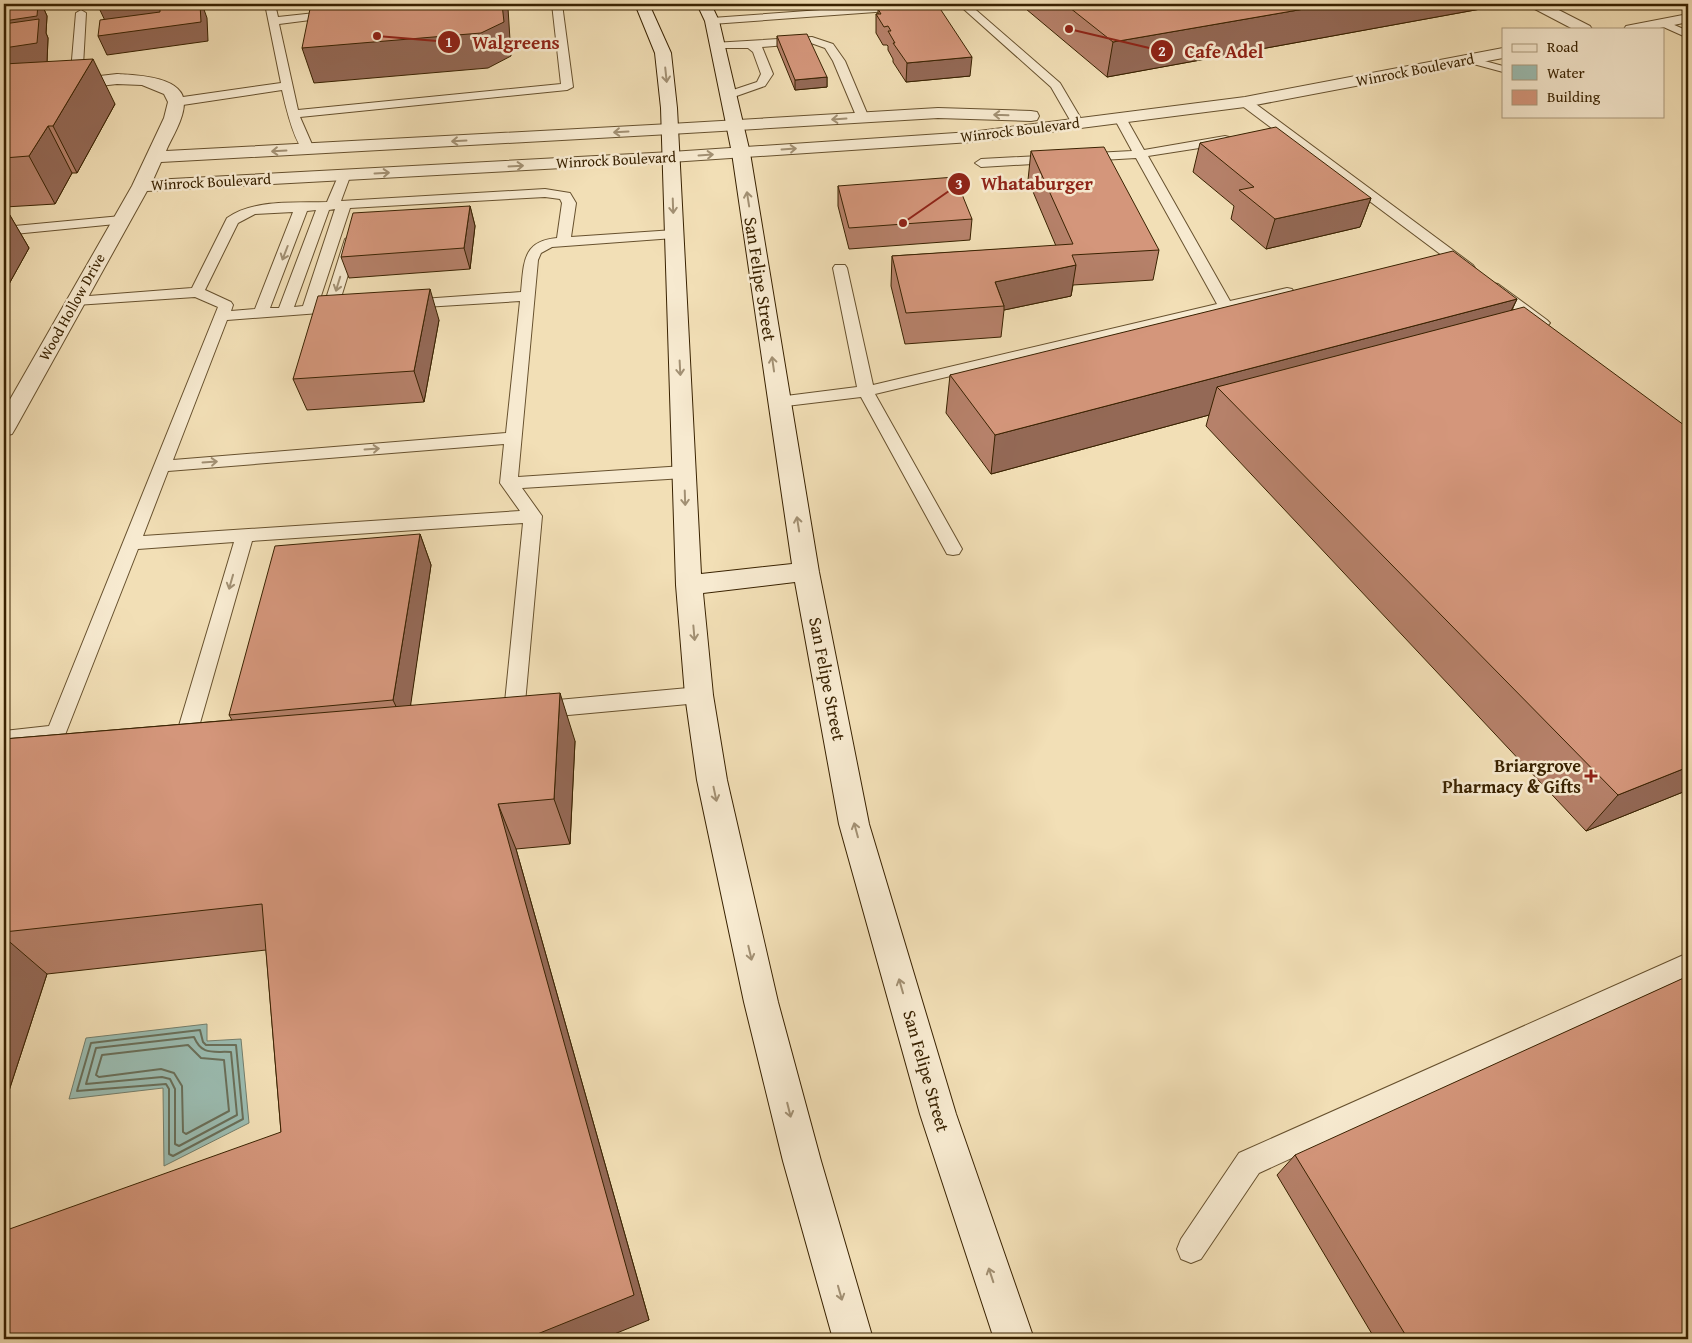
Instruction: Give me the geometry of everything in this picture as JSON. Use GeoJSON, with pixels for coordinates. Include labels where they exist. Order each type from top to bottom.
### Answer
{"type":"FeatureCollection","features":[{"type":"Feature","properties":{"kind":"street"},"geometry":{"type":"LineString","coordinates":[[642,4],[663,54],[670,129],[689,584],[700,695],[712,780],[761,1002],[802,1161],[853,1339]]}},
{"type":"Feature","properties":{"kind":"street","name":"San Felipe Street"},"geometry":{"type":"LineString","coordinates":[[704,4],[712,21],[741,152],[778,402],[806,572],[854,824],[938,1114],[1014,1339]]}},
{"type":"Feature","properties":{"kind":"street"},"geometry":{"type":"LineString","coordinates":[[1536,4],[1583,28]]}},
{"type":"Feature","properties":{"kind":"street"},"geometry":{"type":"LineString","coordinates":[[1636,28],[1688,18]]}},
{"type":"Feature","properties":{"kind":"street","name":"Winrock Boulevard"},"geometry":{"type":"LineString","coordinates":[[176,102],[172,118],[141,186],[670,157],[971,137],[1245,102],[1502,53]]}},
{"type":"Feature","properties":{"kind":"street"},"geometry":{"type":"LineString","coordinates":[[4,92],[117,79],[142,80],[158,84],[171,91],[176,102]]}},
{"type":"Feature","properties":{"kind":"street","name":"Winrock Boulevard"},"geometry":{"type":"LineString","coordinates":[[155,157],[735,126],[938,113],[1120,118]]}},
{"type":"Feature","properties":{"kind":"street"},"geometry":{"type":"LineString","coordinates":[[308,149],[345,174]]}},
{"type":"Feature","properties":{"kind":"street","name":"Wood Hollow Drive"},"geometry":{"type":"LineString","coordinates":[[4,429],[141,186]]}},
{"type":"Feature","properties":{"kind":"street"},"geometry":{"type":"LineString","coordinates":[[689,584],[806,572]]}},
{"type":"Feature","properties":{"kind":"lane"},"geometry":{"type":"LineString","coordinates":[[270,4],[293,114],[308,149]]}},
{"type":"Feature","properties":{"kind":"lane"},"geometry":{"type":"LineString","coordinates":[[293,114],[567,87],[557,4]]}},
{"type":"Feature","properties":{"kind":"lane"},"geometry":{"type":"LineString","coordinates":[[712,21],[944,4]]}},
{"type":"Feature","properties":{"kind":"lane"},"geometry":{"type":"LineString","coordinates":[[963,4],[1056,85],[1074,117]]}},
{"type":"Feature","properties":{"kind":"lane"},"geometry":{"type":"LineString","coordinates":[[76,83],[81,13]]}},
{"type":"Feature","properties":{"kind":"lane"},"geometry":{"type":"LineString","coordinates":[[274,21],[345,13]]}},
{"type":"Feature","properties":{"kind":"lane"},"geometry":{"type":"LineString","coordinates":[[1663,23],[1688,35]]}},
{"type":"Feature","properties":{"kind":"lane"},"geometry":{"type":"LineString","coordinates":[[717,45],[750,45],[812,40],[829,46],[839,61],[863,118]]}},
{"type":"Feature","properties":{"kind":"lane"},"geometry":{"type":"LineString","coordinates":[[728,95],[761,84],[766,74],[758,50],[750,45]]}},
{"type":"Feature","properties":{"kind":"lane"},"geometry":{"type":"LineString","coordinates":[[1470,60],[1502,70]]}},
{"type":"Feature","properties":{"kind":"lane"},"geometry":{"type":"LineString","coordinates":[[176,102],[287,86]]}},
{"type":"Feature","properties":{"kind":"lane"},"geometry":{"type":"LineString","coordinates":[[1245,102],[1554,332]]}},
{"type":"Feature","properties":{"kind":"lane"},"geometry":{"type":"LineString","coordinates":[[1120,118],[1225,306]]}},
{"type":"Feature","properties":{"kind":"lane"},"geometry":{"type":"LineString","coordinates":[[981,163],[1140,154],[1231,139]]}},
{"type":"Feature","properties":{"kind":"lane"},"geometry":{"type":"LineString","coordinates":[[285,312],[333,206],[345,174]]}},
{"type":"Feature","properties":{"kind":"lane"},"geometry":{"type":"LineString","coordinates":[[197,292],[232,221],[240,215],[253,210],[545,193],[564,196],[568,203],[564,241]]}},
{"type":"Feature","properties":{"kind":"lane"},"geometry":{"type":"LineString","coordinates":[[330,309],[363,204]]}},
{"type":"Feature","properties":{"kind":"lane"},"geometry":{"type":"LineString","coordinates":[[309,310],[333,206]]}},
{"type":"Feature","properties":{"kind":"lane"},"geometry":{"type":"LineString","coordinates":[[261,314],[302,207]]}},
{"type":"Feature","properties":{"kind":"lane"},"geometry":{"type":"LineString","coordinates":[[4,231],[121,220]]}},
{"type":"Feature","properties":{"kind":"lane"},"geometry":{"type":"LineString","coordinates":[[674,234],[549,243],[536,251],[531,260],[509,483],[533,516],[514,712],[700,695]]}},
{"type":"Feature","properties":{"kind":"lane"},"geometry":{"type":"LineString","coordinates":[[840,268],[866,392],[953,548]]}},
{"type":"Feature","properties":{"kind":"lane"},"geometry":{"type":"LineString","coordinates":[[778,402],[866,392],[1299,289]]}},
{"type":"Feature","properties":{"kind":"lane"},"geometry":{"type":"LineString","coordinates":[[4,738],[63,738],[131,544],[226,305],[197,292],[76,301]]}},
{"type":"Feature","properties":{"kind":"lane"},"geometry":{"type":"LineString","coordinates":[[389,305],[527,296]]}},
{"type":"Feature","properties":{"kind":"lane"},"geometry":{"type":"LineString","coordinates":[[221,316],[360,307]]}},
{"type":"Feature","properties":{"kind":"lane"},"geometry":{"type":"LineString","coordinates":[[162,466],[514,438]]}},
{"type":"Feature","properties":{"kind":"lane"},"geometry":{"type":"LineString","coordinates":[[509,483],[684,472]]}},
{"type":"Feature","properties":{"kind":"lane"},"geometry":{"type":"LineString","coordinates":[[131,544],[533,516]]}},
{"type":"Feature","properties":{"kind":"lane"},"geometry":{"type":"LineString","coordinates":[[156,740],[186,737],[245,536]]}},
{"type":"Feature","properties":{"kind":"lane"},"geometry":{"type":"LineString","coordinates":[[1191,1249],[1249,1163],[1688,964]]}},
{"type":"Feature","properties":{"kind":"water"},"geometry":{"type":"Polygon","coordinates":[[[207,1024],[207,1041],[241,1039],[249,1123],[164,1166],[163,1088],[69,1099],[86,1038],[207,1024]]]}},
{"type":"Feature","properties":{"kind":"building"},"geometry":{"type":"Polygon","coordinates":[[[4,4],[38,4],[37,16],[4,21],[4,4]]]}},
{"type":"Feature","properties":{"kind":"building"},"geometry":{"type":"Polygon","coordinates":[[[100,4],[131,4],[99,8],[100,4]]]}},
{"type":"Feature","properties":{"kind":"building"},"geometry":{"type":"Polygon","coordinates":[[[160,4],[200,4],[201,22],[98,36],[100,20],[160,12],[160,4]]]}},
{"type":"Feature","properties":{"kind":"building"},"geometry":{"type":"Polygon","coordinates":[[[311,4],[502,4],[504,22],[481,33],[302,48],[311,4]]]}},
{"type":"Feature","properties":{"kind":"building"},"geometry":{"type":"Polygon","coordinates":[[[937,4],[972,57],[907,63],[893,43],[895,43],[888,31],[891,31],[888,26],[884,27],[876,14],[881,14],[878,9],[937,4]]]}},
{"type":"Feature","properties":{"kind":"building"},"geometry":{"type":"Polygon","coordinates":[[[1065,4],[1333,4],[1113,42],[1065,4]]]}},
{"type":"Feature","properties":{"kind":"building"},"geometry":{"type":"Polygon","coordinates":[[[39,19],[37,43],[4,48],[4,24],[39,19]]]}},
{"type":"Feature","properties":{"kind":"building"},"geometry":{"type":"Polygon","coordinates":[[[807,34],[827,77],[795,80],[777,36],[807,34]]]}},
{"type":"Feature","properties":{"kind":"building"},"geometry":{"type":"Polygon","coordinates":[[[93,59],[53,126],[48,126],[29,156],[4,158],[4,64],[93,59]]]}},
{"type":"Feature","properties":{"kind":"building"},"geometry":{"type":"Polygon","coordinates":[[[1276,127],[1371,198],[1275,219],[1239,190],[1254,187],[1200,143],[1276,127]]]}},
{"type":"Feature","properties":{"kind":"building"},"geometry":{"type":"Polygon","coordinates":[[[1104,147],[1159,250],[1072,255],[1076,265],[995,282],[1004,306],[906,313],[892,256],[1073,244],[1031,151],[1104,147]]]}},
{"type":"Feature","properties":{"kind":"building"},"geometry":{"type":"Polygon","coordinates":[[[955,177],[972,219],[849,228],[838,186],[955,177]]]}},
{"type":"Feature","properties":{"kind":"building"},"geometry":{"type":"Polygon","coordinates":[[[470,206],[464,248],[341,257],[353,213],[470,206]]]}},
{"type":"Feature","properties":{"kind":"building"},"geometry":{"type":"Polygon","coordinates":[[[1453,251],[1517,299],[995,435],[950,375],[1453,251]]]}},
{"type":"Feature","properties":{"kind":"building"},"geometry":{"type":"Polygon","coordinates":[[[430,289],[414,371],[293,379],[318,296],[430,289]]]}},
{"type":"Feature","properties":{"kind":"building"},"geometry":{"type":"Polygon","coordinates":[[[1524,307],[1688,428],[1688,566],[1685,567],[1688,570],[1688,767],[1618,795],[1217,387],[1524,307]]]}},
{"type":"Feature","properties":{"kind":"building"},"geometry":{"type":"Polygon","coordinates":[[[420,534],[393,700],[229,715],[275,546],[420,534]]]}},
{"type":"Feature","properties":{"kind":"building"},"geometry":{"type":"Polygon","coordinates":[[[560,693],[554,799],[498,804],[634,1295],[525,1339],[4,1339],[4,1231],[281,1132],[262,904],[4,932],[4,739],[560,693]]]}},
{"type":"Feature","properties":{"kind":"building"},"geometry":{"type":"Polygon","coordinates":[[[1688,976],[1688,1339],[1408,1339],[1295,1155],[1688,976]]]}},
{"type":"Feature","properties":{"kind":"place","name":"Cafe Adel"},"geometry":{"type":"Point","coordinates":[1069,29]}},
{"type":"Feature","properties":{"kind":"place","name":"Walgreens"},"geometry":{"type":"Point","coordinates":[377,36]}},
{"type":"Feature","properties":{"kind":"place","name":"Whataburger"},"geometry":{"type":"Point","coordinates":[903,223]}},
{"type":"Feature","properties":{"kind":"place","name":"Briargrove Pharmacy & Gifts"},"geometry":{"type":"Point","coordinates":[1591,776]}}]}
